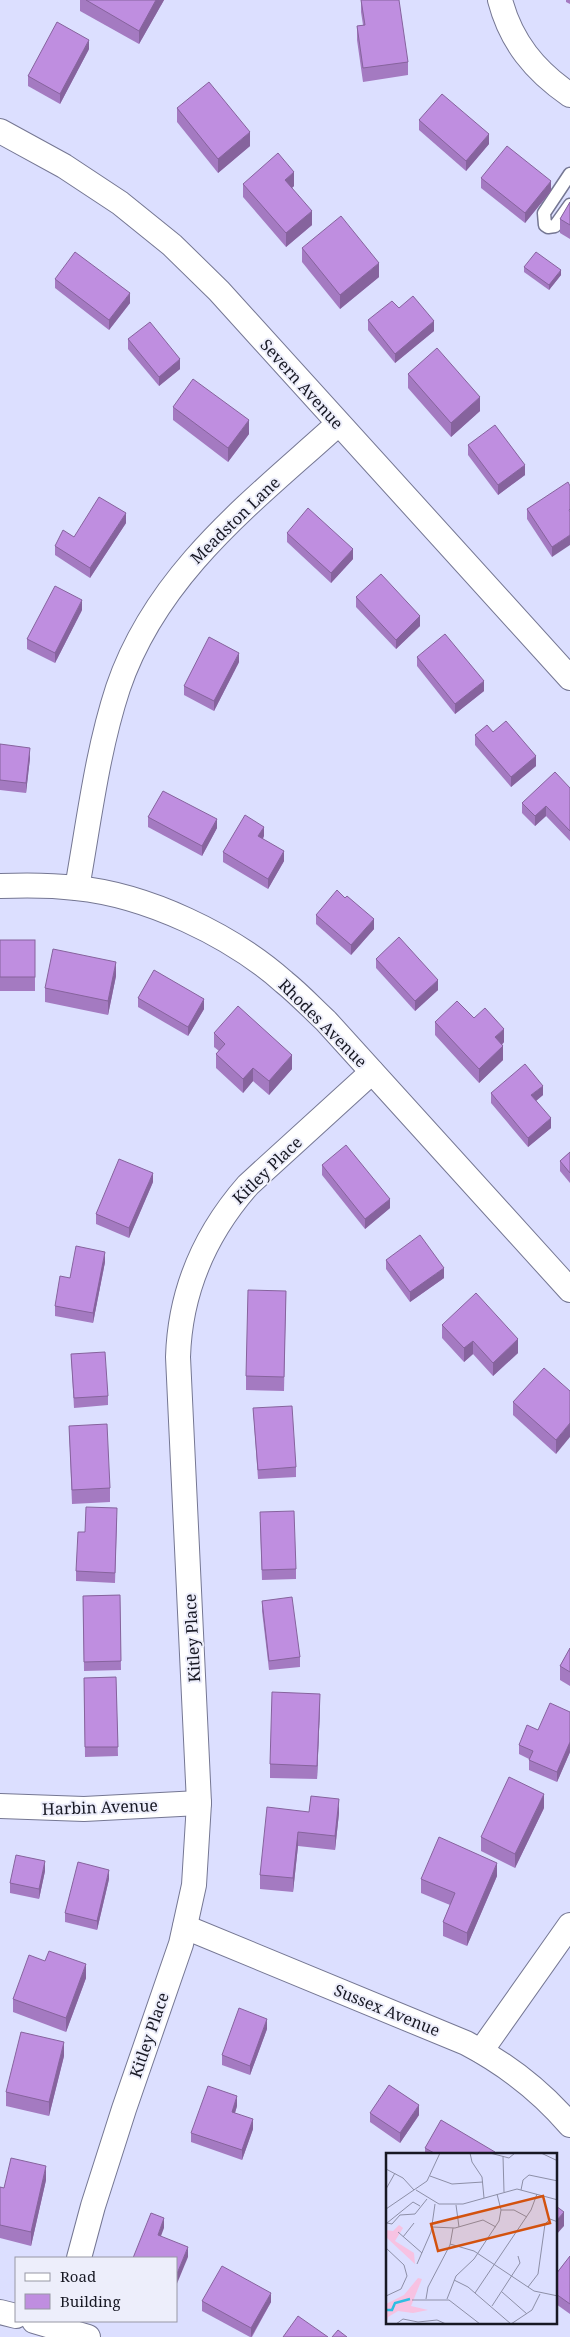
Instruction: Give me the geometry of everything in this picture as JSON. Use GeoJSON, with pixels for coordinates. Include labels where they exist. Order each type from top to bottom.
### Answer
{"type":"FeatureCollection","features":[{"type":"Feature","properties":{"kind":"street"},"geometry":{"type":"LineString","coordinates":[[500,0],[515,40],[532,64],[570,95]]}},
{"type":"Feature","properties":{"kind":"street","name":"Severn Avenue"},"geometry":{"type":"LineString","coordinates":[[0,131],[92,184],[172,244],[219,292],[570,678]]}},
{"type":"Feature","properties":{"kind":"street","name":"Meadston Lane"},"geometry":{"type":"LineString","coordinates":[[77,888],[104,737],[118,687],[138,640],[161,600],[187,566],[215,535],[338,424]]}},
{"type":"Feature","properties":{"kind":"street","name":"Rhodes Avenue"},"geometry":{"type":"LineString","coordinates":[[0,886],[77,888],[141,903],[191,923],[238,948],[283,981],[326,1021],[570,1290]]}},
{"type":"Feature","properties":{"kind":"street","name":"Kitley Place"},"geometry":{"type":"LineString","coordinates":[[79,2257],[93,2206],[185,1927],[194,1885],[200,1803],[178,1357],[185,1299],[198,1262],[209,1239],[235,1199],[372,1072]]}},
{"type":"Feature","properties":{"kind":"street","name":"Harbin Avenue"},"geometry":{"type":"LineString","coordinates":[[0,1806],[84,1809],[200,1803]]}},
{"type":"Feature","properties":{"kind":"street"},"geometry":{"type":"LineString","coordinates":[[481,2051],[570,1925]]}},
{"type":"Feature","properties":{"kind":"street","name":"Sussex Avenue"},"geometry":{"type":"LineString","coordinates":[[185,1927],[481,2051],[536,2090],[570,2124]]}},
{"type":"Feature","properties":{"kind":"street"},"geometry":{"type":"LineString","coordinates":[[0,2312],[15,2316]]}},
{"type":"Feature","properties":{"kind":"street"},"geometry":{"type":"LineString","coordinates":[[41,2322],[62,2325],[88,2337]]}},
{"type":"Feature","properties":{"kind":"lane"},"geometry":{"type":"LineString","coordinates":[[570,174],[544,213],[545,224],[548,227],[554,226],[570,205]]}},
{"type":"Feature","properties":{"kind":"building"},"geometry":{"type":"Polygon","coordinates":[[[86,0],[156,0],[139,31],[86,0]]]}},
{"type":"Feature","properties":{"kind":"building"},"geometry":{"type":"Polygon","coordinates":[[[361,0],[399,0],[408,62],[363,68],[357,26],[365,25],[361,0]]]}},
{"type":"Feature","properties":{"kind":"building"},"geometry":{"type":"Polygon","coordinates":[[[57,22],[89,40],[60,94],[28,76],[57,22]]]}},
{"type":"Feature","properties":{"kind":"building"},"geometry":{"type":"Polygon","coordinates":[[[209,82],[250,132],[218,159],[177,108],[209,82]]]}},
{"type":"Feature","properties":{"kind":"building"},"geometry":{"type":"Polygon","coordinates":[[[442,94],[489,134],[466,161],[419,120],[442,94]]]}},
{"type":"Feature","properties":{"kind":"building"},"geometry":{"type":"Polygon","coordinates":[[[507,146],[551,181],[525,213],[481,178],[507,146]]]}},
{"type":"Feature","properties":{"kind":"building"},"geometry":{"type":"Polygon","coordinates":[[[278,153],[294,172],[285,180],[312,211],[286,233],[243,184],[278,153]]]}},
{"type":"Feature","properties":{"kind":"building"},"geometry":{"type":"Polygon","coordinates":[[[570,202],[570,225],[560,219],[570,202]]]}},
{"type":"Feature","properties":{"kind":"building"},"geometry":{"type":"Polygon","coordinates":[[[341,216],[379,263],[340,295],[302,248],[341,216]]]}},
{"type":"Feature","properties":{"kind":"building"},"geometry":{"type":"Polygon","coordinates":[[[75,252],[130,293],[109,320],[55,279],[75,252]]]}},
{"type":"Feature","properties":{"kind":"building"},"geometry":{"type":"Polygon","coordinates":[[[536,252],[561,270],[549,285],[524,267],[536,252]]]}},
{"type":"Feature","properties":{"kind":"building"},"geometry":{"type":"Polygon","coordinates":[[[413,296],[434,321],[395,354],[368,320],[392,301],[399,308],[413,296]]]}},
{"type":"Feature","properties":{"kind":"building"},"geometry":{"type":"Polygon","coordinates":[[[150,322],[180,359],[159,377],[128,339],[150,322]]]}},
{"type":"Feature","properties":{"kind":"building"},"geometry":{"type":"Polygon","coordinates":[[[437,348],[480,397],[451,423],[408,374],[437,348]]]}},
{"type":"Feature","properties":{"kind":"building"},"geometry":{"type":"Polygon","coordinates":[[[193,379],[249,420],[228,448],[173,407],[193,379]]]}},
{"type":"Feature","properties":{"kind":"building"},"geometry":{"type":"Polygon","coordinates":[[[495,425],[525,465],[498,485],[468,445],[495,425]]]}},
{"type":"Feature","properties":{"kind":"building"},"geometry":{"type":"Polygon","coordinates":[[[568,482],[570,486],[570,535],[552,547],[527,509],[568,482]]]}},
{"type":"Feature","properties":{"kind":"building"},"geometry":{"type":"Polygon","coordinates":[[[99,497],[126,513],[90,568],[55,546],[63,530],[74,537],[99,497]]]}},
{"type":"Feature","properties":{"kind":"building"},"geometry":{"type":"Polygon","coordinates":[[[308,508],[353,549],[331,573],[287,533],[308,508]]]}},
{"type":"Feature","properties":{"kind":"building"},"geometry":{"type":"Polygon","coordinates":[[[381,574],[420,616],[396,640],[356,597],[381,574]]]}},
{"type":"Feature","properties":{"kind":"building"},"geometry":{"type":"Polygon","coordinates":[[[55,586],[82,600],[55,653],[27,639],[55,586]]]}},
{"type":"Feature","properties":{"kind":"building"},"geometry":{"type":"Polygon","coordinates":[[[445,634],[484,681],[455,704],[417,657],[445,634]]]}},
{"type":"Feature","properties":{"kind":"building"},"geometry":{"type":"Polygon","coordinates":[[[209,637],[239,653],[214,701],[184,686],[209,637]]]}},
{"type":"Feature","properties":{"kind":"building"},"geometry":{"type":"Polygon","coordinates":[[[506,721],[536,756],[511,777],[475,735],[487,725],[493,732],[506,721]]]}},
{"type":"Feature","properties":{"kind":"building"},"geometry":{"type":"Polygon","coordinates":[[[0,744],[30,748],[26,783],[0,780],[0,744]]]}},
{"type":"Feature","properties":{"kind":"building"},"geometry":{"type":"Polygon","coordinates":[[[555,772],[570,788],[570,831],[546,806],[535,816],[522,803],[555,772]]]}},
{"type":"Feature","properties":{"kind":"building"},"geometry":{"type":"Polygon","coordinates":[[[163,791],[217,819],[202,846],[148,817],[163,791]]]}},
{"type":"Feature","properties":{"kind":"building"},"geometry":{"type":"Polygon","coordinates":[[[245,815],[264,827],[258,836],[284,851],[268,879],[223,852],[245,815]]]}},
{"type":"Feature","properties":{"kind":"building"},"geometry":{"type":"Polygon","coordinates":[[[337,890],[374,919],[351,945],[316,915],[337,890]]]}},
{"type":"Feature","properties":{"kind":"building"},"geometry":{"type":"Polygon","coordinates":[[[399,937],[438,980],[415,1001],[376,959],[399,937]]]}},
{"type":"Feature","properties":{"kind":"building"},"geometry":{"type":"Polygon","coordinates":[[[0,940],[35,940],[35,977],[0,977],[0,940]]]}},
{"type":"Feature","properties":{"kind":"building"},"geometry":{"type":"Polygon","coordinates":[[[53,949],[116,962],[108,1001],[45,988],[53,949]]]}},
{"type":"Feature","properties":{"kind":"building"},"geometry":{"type":"Polygon","coordinates":[[[154,970],[204,999],[188,1027],[138,998],[154,970]]]}},
{"type":"Feature","properties":{"kind":"building"},"geometry":{"type":"Polygon","coordinates":[[[457,1001],[474,1018],[485,1008],[504,1029],[495,1037],[503,1046],[479,1069],[435,1022],[457,1001]]]}},
{"type":"Feature","properties":{"kind":"building"},"geometry":{"type":"Polygon","coordinates":[[[238,1006],[292,1055],[269,1081],[253,1068],[243,1079],[216,1054],[225,1044],[214,1033],[238,1006]]]}},
{"type":"Feature","properties":{"kind":"building"},"geometry":{"type":"Polygon","coordinates":[[[525,1064],[543,1086],[531,1095],[551,1118],[528,1138],[491,1093],[525,1064]]]}},
{"type":"Feature","properties":{"kind":"building"},"geometry":{"type":"Polygon","coordinates":[[[346,1145],[390,1199],[365,1219],[322,1165],[346,1145]]]}},
{"type":"Feature","properties":{"kind":"building"},"geometry":{"type":"Polygon","coordinates":[[[570,1152],[570,1173],[560,1161],[570,1152]]]}},
{"type":"Feature","properties":{"kind":"building"},"geometry":{"type":"Polygon","coordinates":[[[119,1159],[153,1173],[129,1228],[96,1214],[119,1159]]]}},
{"type":"Feature","properties":{"kind":"building"},"geometry":{"type":"Polygon","coordinates":[[[420,1235],[444,1268],[410,1292],[386,1260],[420,1235]]]}},
{"type":"Feature","properties":{"kind":"building"},"geometry":{"type":"Polygon","coordinates":[[[76,1246],[105,1252],[93,1313],[55,1306],[60,1276],[70,1278],[76,1246]]]}},
{"type":"Feature","properties":{"kind":"building"},"geometry":{"type":"Polygon","coordinates":[[[248,1290],[286,1291],[284,1377],[246,1376],[248,1290]]]}},
{"type":"Feature","properties":{"kind":"building"},"geometry":{"type":"Polygon","coordinates":[[[476,1293],[518,1339],[493,1363],[473,1341],[464,1348],[442,1325],[476,1293]]]}},
{"type":"Feature","properties":{"kind":"building"},"geometry":{"type":"Polygon","coordinates":[[[105,1352],[108,1396],[74,1398],[71,1354],[105,1352]]]}},
{"type":"Feature","properties":{"kind":"building"},"geometry":{"type":"Polygon","coordinates":[[[544,1368],[570,1391],[570,1423],[556,1440],[513,1402],[544,1368]]]}},
{"type":"Feature","properties":{"kind":"building"},"geometry":{"type":"Polygon","coordinates":[[[292,1406],[296,1467],[258,1470],[253,1408],[292,1406]]]}},
{"type":"Feature","properties":{"kind":"building"},"geometry":{"type":"Polygon","coordinates":[[[107,1424],[110,1488],[72,1490],[69,1426],[107,1424]]]}},
{"type":"Feature","properties":{"kind":"building"},"geometry":{"type":"Polygon","coordinates":[[[86,1507],[117,1508],[115,1573],[76,1571],[78,1532],[85,1532],[86,1507]]]}},
{"type":"Feature","properties":{"kind":"building"},"geometry":{"type":"Polygon","coordinates":[[[294,1511],[296,1569],[262,1570],[260,1512],[294,1511]]]}},
{"type":"Feature","properties":{"kind":"building"},"geometry":{"type":"Polygon","coordinates":[[[120,1595],[121,1661],[84,1662],[83,1596],[120,1595]]]}},
{"type":"Feature","properties":{"kind":"building"},"geometry":{"type":"Polygon","coordinates":[[[292,1597],[300,1657],[269,1661],[262,1601],[292,1597]]]}},
{"type":"Feature","properties":{"kind":"building"},"geometry":{"type":"Polygon","coordinates":[[[570,1648],[570,1672],[560,1666],[570,1648]]]}},
{"type":"Feature","properties":{"kind":"building"},"geometry":{"type":"Polygon","coordinates":[[[116,1677],[118,1747],[85,1747],[84,1678],[116,1677]]]}},
{"type":"Feature","properties":{"kind":"building"},"geometry":{"type":"Polygon","coordinates":[[[272,1692],[320,1694],[317,1766],[270,1764],[272,1692]]]}},
{"type":"Feature","properties":{"kind":"building"},"geometry":{"type":"Polygon","coordinates":[[[550,1703],[570,1712],[570,1742],[557,1772],[529,1760],[533,1751],[519,1745],[527,1725],[538,1730],[550,1703]]]}},
{"type":"Feature","properties":{"kind":"building"},"geometry":{"type":"Polygon","coordinates":[[[509,1777],[544,1794],[515,1854],[481,1837],[509,1777]]]}},
{"type":"Feature","properties":{"kind":"building"},"geometry":{"type":"Polygon","coordinates":[[[311,1796],[339,1799],[335,1836],[298,1832],[293,1878],[260,1875],[267,1807],[309,1812],[311,1796]]]}},
{"type":"Feature","properties":{"kind":"building"},"geometry":{"type":"Polygon","coordinates":[[[439,1837],[497,1863],[467,1933],[443,1922],[455,1893],[421,1879],[439,1837]]]}},
{"type":"Feature","properties":{"kind":"building"},"geometry":{"type":"Polygon","coordinates":[[[16,1855],[45,1861],[39,1889],[10,1883],[16,1855]]]}},
{"type":"Feature","properties":{"kind":"building"},"geometry":{"type":"Polygon","coordinates":[[[78,1862],[109,1870],[97,1921],[65,1913],[78,1862]]]}},
{"type":"Feature","properties":{"kind":"building"},"geometry":{"type":"Polygon","coordinates":[[[49,1951],[86,1964],[66,2018],[13,1999],[29,1955],[45,1961],[49,1951]]]}},
{"type":"Feature","properties":{"kind":"building"},"geometry":{"type":"Polygon","coordinates":[[[239,2008],[267,2019],[250,2066],[222,2055],[239,2008]]]}},
{"type":"Feature","properties":{"kind":"building"},"geometry":{"type":"Polygon","coordinates":[[[21,2032],[64,2042],[49,2102],[6,2092],[21,2032]]]}},
{"type":"Feature","properties":{"kind":"building"},"geometry":{"type":"Polygon","coordinates":[[[389,2085],[419,2105],[400,2133],[370,2113],[389,2085]]]}},
{"type":"Feature","properties":{"kind":"building"},"geometry":{"type":"Polygon","coordinates":[[[208,2086],[237,2096],[232,2112],[253,2119],[242,2150],[191,2133],[208,2086]]]}},
{"type":"Feature","properties":{"kind":"building"},"geometry":{"type":"Polygon","coordinates":[[[441,2120],[495,2152],[434,2153],[425,2148],[441,2120]]]}},
{"type":"Feature","properties":{"kind":"building"},"geometry":{"type":"Polygon","coordinates":[[[11,2158],[46,2166],[31,2232],[0,2225],[0,2187],[4,2188],[11,2158]]]}},
{"type":"Feature","properties":{"kind":"building"},"geometry":{"type":"Polygon","coordinates":[[[558,2208],[564,2212],[558,2219],[558,2208]]]}},
{"type":"Feature","properties":{"kind":"building"},"geometry":{"type":"Polygon","coordinates":[[[151,2213],[164,2218],[158,2235],[188,2247],[178,2271],[178,2257],[133,2257],[151,2213]]]}},
{"type":"Feature","properties":{"kind":"building"},"geometry":{"type":"Polygon","coordinates":[[[570,2256],[570,2304],[558,2295],[558,2271],[570,2256]]]}},
{"type":"Feature","properties":{"kind":"building"},"geometry":{"type":"Polygon","coordinates":[[[222,2266],[271,2293],[251,2328],[202,2301],[222,2266]]]}},
{"type":"Feature","properties":{"kind":"building"},"geometry":{"type":"Polygon","coordinates":[[[298,2316],[328,2337],[283,2337],[298,2316]]]}},
{"type":"Feature","properties":{"kind":"building"},"geometry":{"type":"Polygon","coordinates":[[[338,2330],[347,2337],[332,2337],[338,2330]]]}}]}
